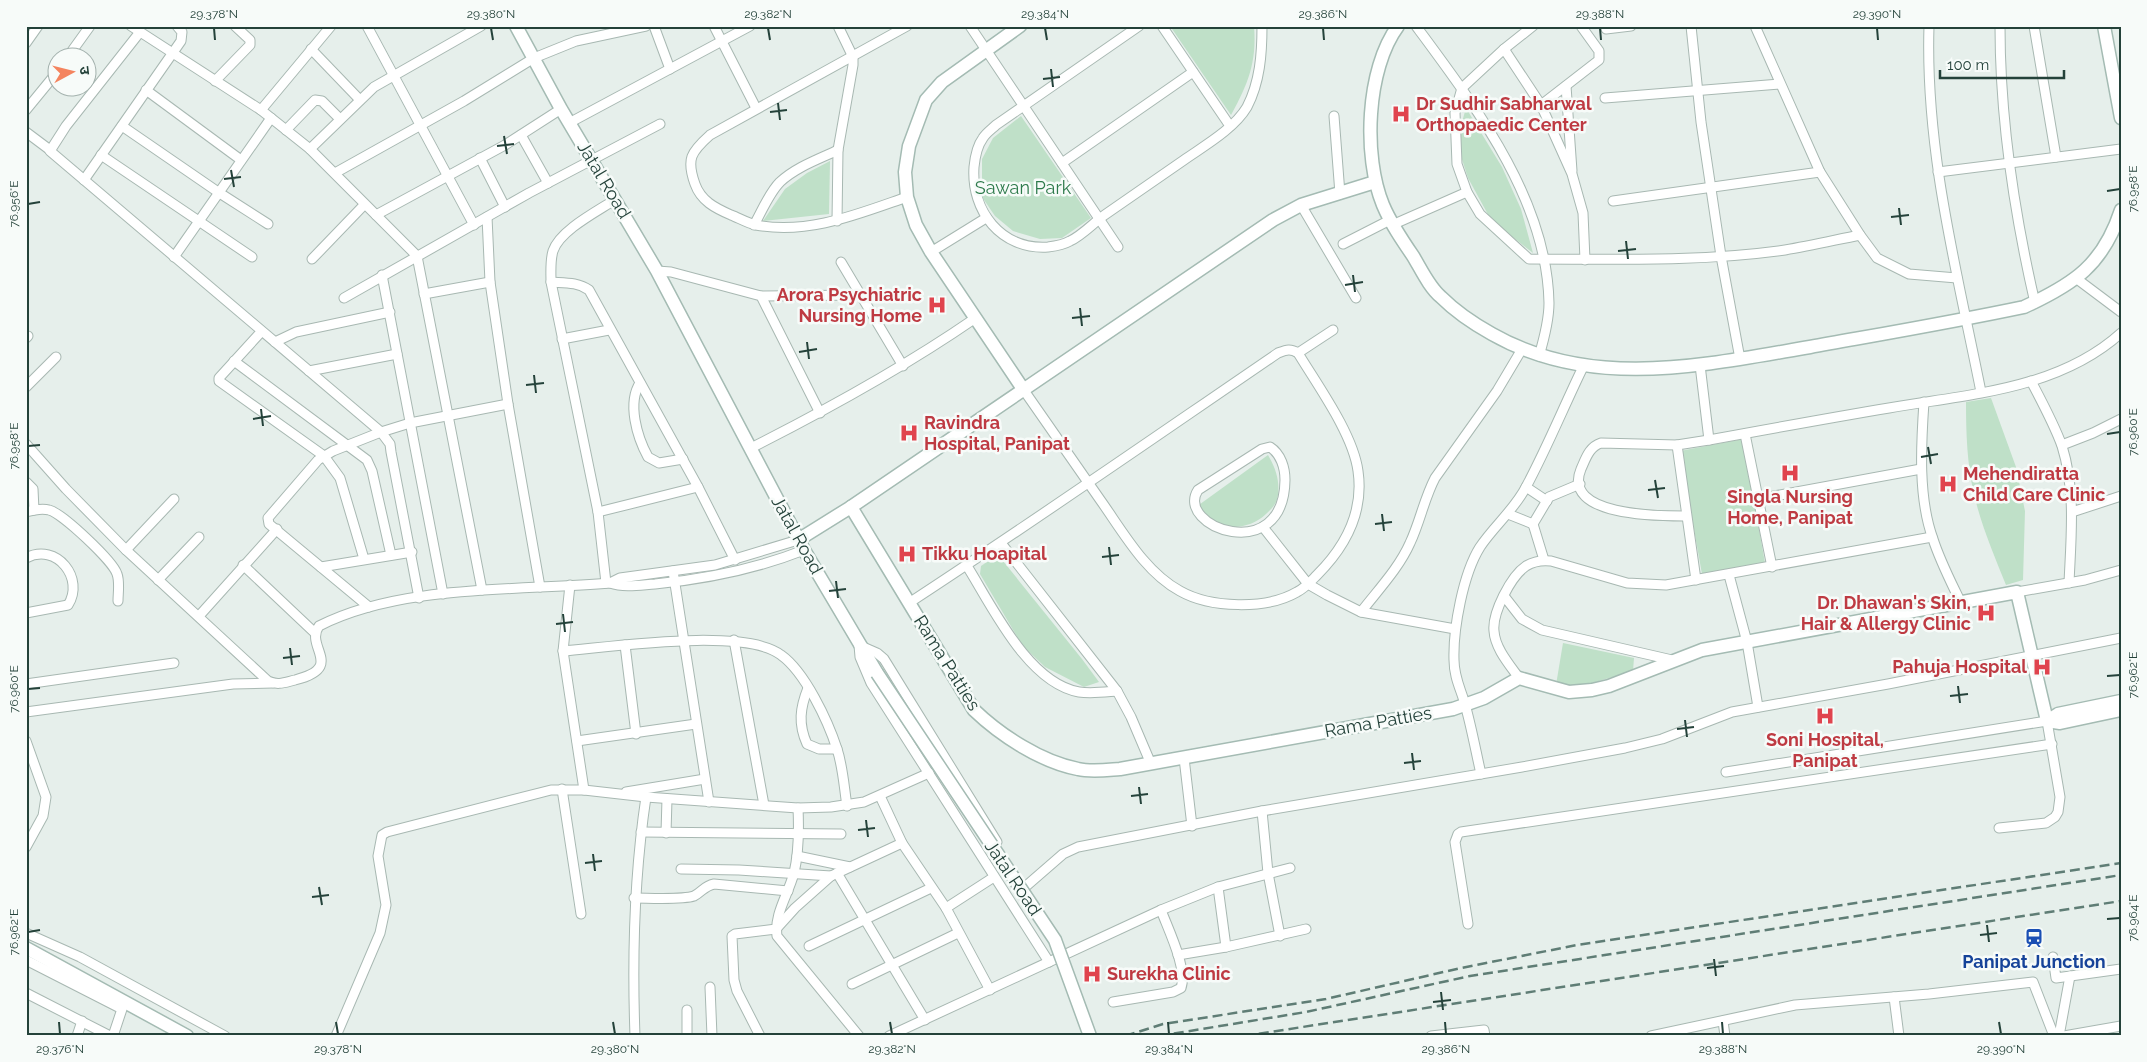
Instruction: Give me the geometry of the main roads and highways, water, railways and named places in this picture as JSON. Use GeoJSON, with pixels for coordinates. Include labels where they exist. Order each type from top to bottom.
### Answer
{"type":"FeatureCollection","features":[{"type":"Feature","properties":{"kind":"railway"},"geometry":{"type":"LineString","coordinates":[[1125,1036],[1163,1024],[1326,999],[1461,968],[1577,945],[2121,863]]}},
{"type":"Feature","properties":{"kind":"railway"},"geometry":{"type":"LineString","coordinates":[[1159,1036],[1306,1012],[1470,976],[2121,875]]}},
{"type":"Feature","properties":{"kind":"railway"},"geometry":{"type":"LineString","coordinates":[[1244,1036],[2121,901]]}},
{"type":"Feature","properties":{"kind":"place","name":"Dr Sudhir Sabharwal Orthopaedic Center"},"geometry":{"type":"Point","coordinates":[1401,114]}},
{"type":"Feature","properties":{"kind":"place","name":"Arora Psychiatric Nursing Home"},"geometry":{"type":"Point","coordinates":[937,305]}},
{"type":"Feature","properties":{"kind":"place","name":"Ravindra Hospital, Panipat"},"geometry":{"type":"Point","coordinates":[909,433]}},
{"type":"Feature","properties":{"kind":"place","name":"Singla Nursing Home, Panipat"},"geometry":{"type":"Point","coordinates":[1790,473]}},
{"type":"Feature","properties":{"kind":"place","name":"Mehendiratta Child Care Clinic"},"geometry":{"type":"Point","coordinates":[1948,484]}},
{"type":"Feature","properties":{"kind":"place","name":"Tikku Hoapital"},"geometry":{"type":"Point","coordinates":[907,554]}},
{"type":"Feature","properties":{"kind":"place","name":"Dr. Dhawan's Skin, Hair & Allergy Clinic"},"geometry":{"type":"Point","coordinates":[1986,613]}},
{"type":"Feature","properties":{"kind":"place","name":"Pahuja Hospital"},"geometry":{"type":"Point","coordinates":[2042,667]}},
{"type":"Feature","properties":{"kind":"place","name":"Soni Hospital, Panipat"},"geometry":{"type":"Point","coordinates":[1825,716]}},
{"type":"Feature","properties":{"kind":"place","name":"Panipat Junction"},"geometry":{"type":"Point","coordinates":[2034,938]}},
{"type":"Feature","properties":{"kind":"place","name":"Surekha Clinic"},"geometry":{"type":"Point","coordinates":[1092,974]}},
{"type":"Feature","properties":{"kind":"park label","name":"Sawan Park"},"geometry":{"type":"Point","coordinates":[1023,188]}}]}
